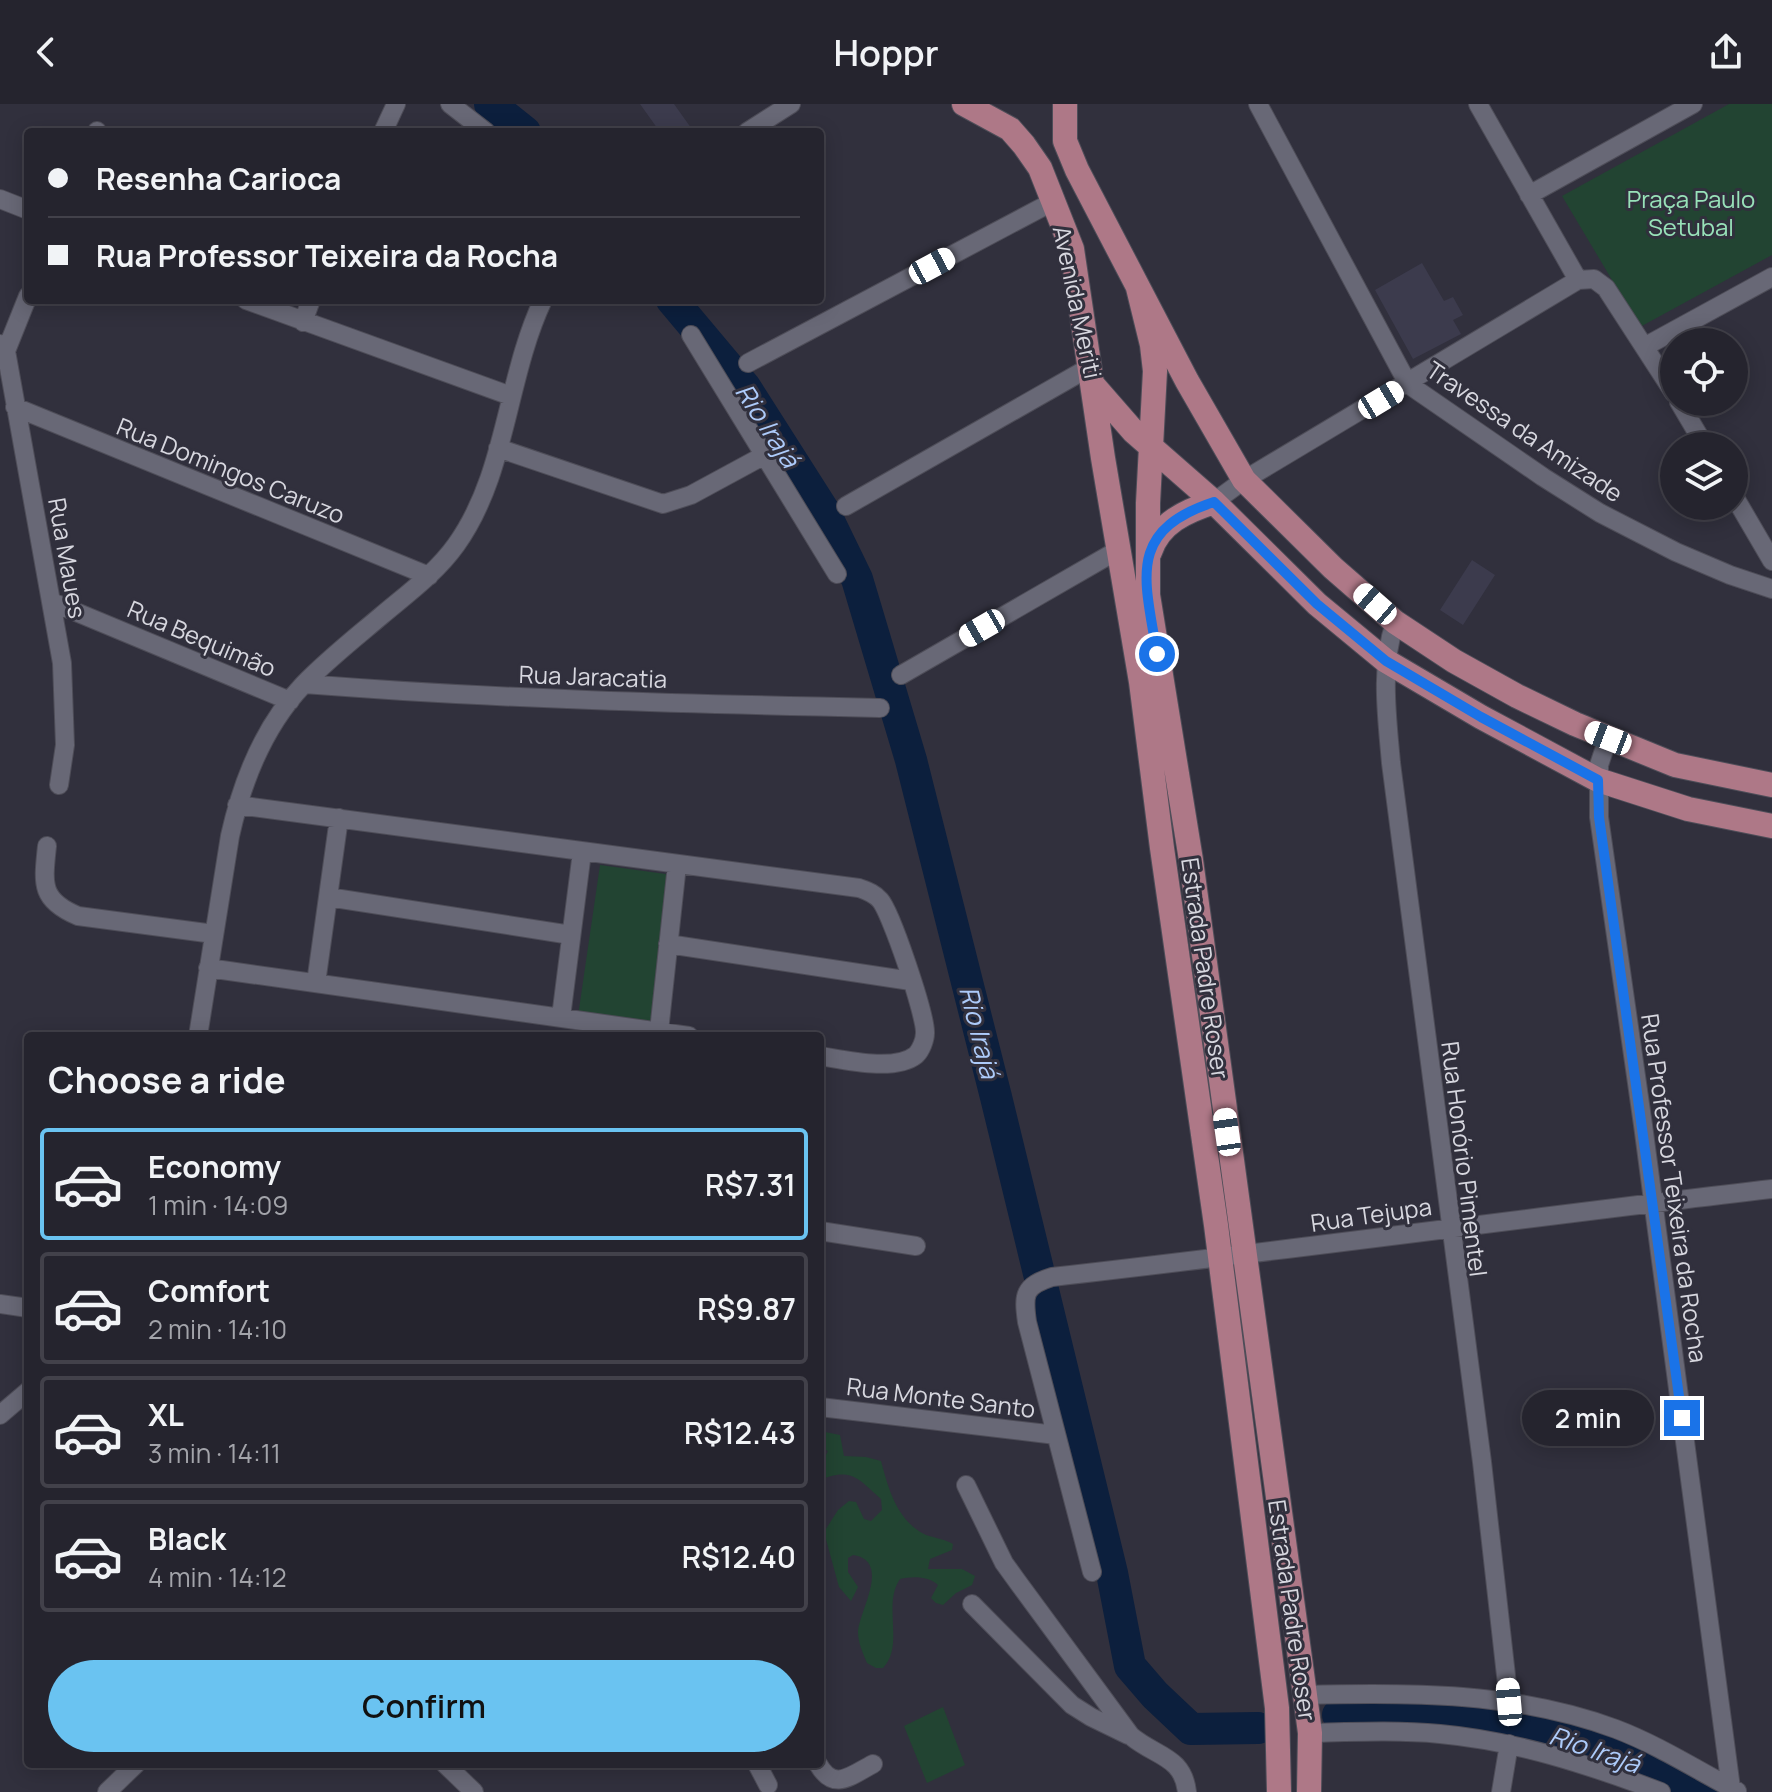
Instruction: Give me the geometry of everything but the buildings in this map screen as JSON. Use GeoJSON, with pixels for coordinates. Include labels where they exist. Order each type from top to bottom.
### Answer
{"type":"FeatureCollection","features":[{"type":"Feature","properties":{"kind":"main road","name":"Avenida Meriti"},"geometry":{"type":"LineString","coordinates":[[972,104],[1010,129],[1040,168],[1072,249],[1090,375],[1116,413],[1214,502],[1317,604],[1386,661],[1598,780],[1688,809],[1772,826]]}},
{"type":"Feature","properties":{"kind":"main road","name":"Avenida Meriti"},"geometry":{"type":"LineString","coordinates":[[1065,104],[1065,141],[1215,433],[1244,480],[1333,568],[1395,622],[1504,689],[1608,738],[1675,765],[1772,785]]}},
{"type":"Feature","properties":{"kind":"main road","name":"Estrada Padre Roser"},"geometry":{"type":"LineString","coordinates":[[1138,288],[1155,371],[1148,595],[1191,860],[1277,1708],[1279,1792]]}},
{"type":"Feature","properties":{"kind":"main road","name":"Estrada Padre Roser"},"geometry":{"type":"LineString","coordinates":[[1090,375],[1141,682],[1162,848],[1305,1695],[1310,1733],[1309,1792]]}},
{"type":"Feature","properties":{"kind":"main road"},"geometry":{"type":"LineString","coordinates":[[1147,562],[1153,543],[1165,527],[1180,516],[1214,502]]}},
{"type":"Feature","properties":{"kind":"street"},"geometry":{"type":"LineString","coordinates":[[385,128],[396,104]]}},
{"type":"Feature","properties":{"kind":"street"},"geometry":{"type":"LineString","coordinates":[[450,104],[481,128]]}},
{"type":"Feature","properties":{"kind":"street"},"geometry":{"type":"LineString","coordinates":[[753,128],[791,104]]}},
{"type":"Feature","properties":{"kind":"street","name":"Travessa da Amizade"},"geometry":{"type":"LineString","coordinates":[[1258,104],[1408,384],[1600,513],[1676,552],[1772,589]]}},
{"type":"Feature","properties":{"kind":"street"},"geometry":{"type":"LineString","coordinates":[[1478,104],[1578,280]]}},
{"type":"Feature","properties":{"kind":"street"},"geometry":{"type":"LineString","coordinates":[[1529,195],[1692,104]]}},
{"type":"Feature","properties":{"kind":"street"},"geometry":{"type":"LineString","coordinates":[[0,199],[24,208]]}},
{"type":"Feature","properties":{"kind":"street"},"geometry":{"type":"LineString","coordinates":[[748,363],[1054,201]]}},
{"type":"Feature","properties":{"kind":"street"},"geometry":{"type":"LineString","coordinates":[[1214,502],[1244,480],[1578,280],[1588,277],[1601,282],[1660,370]]}},
{"type":"Feature","properties":{"kind":"street"},"geometry":{"type":"LineString","coordinates":[[1646,346],[1772,277]]}},
{"type":"Feature","properties":{"kind":"street"},"geometry":{"type":"LineString","coordinates":[[3,347],[24,304]]}},
{"type":"Feature","properties":{"kind":"street"},"geometry":{"type":"LineString","coordinates":[[256,304],[511,396]]}},
{"type":"Feature","properties":{"kind":"street"},"geometry":{"type":"LineString","coordinates":[[303,322],[310,304]]}},
{"type":"Feature","properties":{"kind":"street"},"geometry":{"type":"LineString","coordinates":[[199,1032],[237,805],[261,748],[304,684],[429,576],[456,545],[490,475],[530,328],[541,304]]}},
{"type":"Feature","properties":{"kind":"street"},"geometry":{"type":"LineString","coordinates":[[691,335],[837,574]]}},
{"type":"Feature","properties":{"kind":"street","name":"Rua Maues"},"geometry":{"type":"LineString","coordinates":[[3,347],[62,663],[65,745],[59,785]]}},
{"type":"Feature","properties":{"kind":"street"},"geometry":{"type":"LineString","coordinates":[[846,506],[1090,375]]}},
{"type":"Feature","properties":{"kind":"street","name":"Rua Domingos Caruzo"},"geometry":{"type":"LineString","coordinates":[[15,407],[429,576]]}},
{"type":"Feature","properties":{"kind":"street"},"geometry":{"type":"LineString","coordinates":[[498,448],[663,504],[691,495],[763,456]]}},
{"type":"Feature","properties":{"kind":"street"},"geometry":{"type":"LineString","coordinates":[[1748,520],[1772,561]]}},
{"type":"Feature","properties":{"kind":"street"},"geometry":{"type":"LineString","coordinates":[[901,675],[1118,550]]}},
{"type":"Feature","properties":{"kind":"street","name":"Rua Bequimão"},"geometry":{"type":"LineString","coordinates":[[52,602],[290,701]]}},
{"type":"Feature","properties":{"kind":"street","name":"Rua Honório Pimentel"},"geometry":{"type":"LineString","coordinates":[[1395,622],[1386,661],[1391,763],[1509,1702]]}},
{"type":"Feature","properties":{"kind":"street","name":"Rua Jaracatia"},"geometry":{"type":"LineString","coordinates":[[304,684],[564,700],[880,708]]}},
{"type":"Feature","properties":{"kind":"street","name":"Rua Professor Teixeira da Rocha"},"geometry":{"type":"LineString","coordinates":[[1608,738],[1599,765],[1599,817],[1735,1790]]}},
{"type":"Feature","properties":{"kind":"street"},"geometry":{"type":"LineString","coordinates":[[237,805],[859,888],[872,893],[885,907],[925,1032],[919,1052],[900,1062],[875,1063],[824,1057]]}},
{"type":"Feature","properties":{"kind":"street"},"geometry":{"type":"LineString","coordinates":[[316,983],[339,818]]}},
{"type":"Feature","properties":{"kind":"street"},"geometry":{"type":"LineString","coordinates":[[47,846],[44,872],[48,895],[58,908],[78,916],[214,934]]}},
{"type":"Feature","properties":{"kind":"street"},"geometry":{"type":"LineString","coordinates":[[561,1017],[582,852]]}},
{"type":"Feature","properties":{"kind":"street"},"geometry":{"type":"LineString","coordinates":[[659,1031],[677,865]]}},
{"type":"Feature","properties":{"kind":"street"},"geometry":{"type":"LineString","coordinates":[[328,897],[571,935]]}},
{"type":"Feature","properties":{"kind":"street"},"geometry":{"type":"LineString","coordinates":[[668,944],[911,981]]}},
{"type":"Feature","properties":{"kind":"street"},"geometry":{"type":"LineString","coordinates":[[208,968],[665,1032]]}},
{"type":"Feature","properties":{"kind":"street","name":"Rua Tejupa"},"geometry":{"type":"LineString","coordinates":[[1092,1572],[1031,1337],[1025,1300],[1030,1286],[1044,1280],[1772,1189]]}},
{"type":"Feature","properties":{"kind":"street"},"geometry":{"type":"LineString","coordinates":[[824,1232],[916,1246]]}},
{"type":"Feature","properties":{"kind":"street"},"geometry":{"type":"LineString","coordinates":[[0,1304],[24,1307]]}},
{"type":"Feature","properties":{"kind":"street"},"geometry":{"type":"LineString","coordinates":[[0,1415],[24,1394]]}},
{"type":"Feature","properties":{"kind":"street","name":"Rua Monte Santo"},"geometry":{"type":"LineString","coordinates":[[824,1407],[1056,1435]]}},
{"type":"Feature","properties":{"kind":"street"},"geometry":{"type":"LineString","coordinates":[[966,1485],[1004,1563],[1131,1736],[1147,1750],[1181,1769],[1187,1792]]}},
{"type":"Feature","properties":{"kind":"street"},"geometry":{"type":"LineString","coordinates":[[972,1604],[1072,1705],[1131,1736]]}},
{"type":"Feature","properties":{"kind":"street"},"geometry":{"type":"LineString","coordinates":[[1305,1695],[1382,1693],[1509,1702],[1561,1713],[1615,1729],[1669,1753],[1735,1790]]}},
{"type":"Feature","properties":{"kind":"street"},"geometry":{"type":"LineString","coordinates":[[1310,1733],[1439,1734],[1509,1744],[1575,1760],[1661,1792]]}},
{"type":"Feature","properties":{"kind":"street"},"geometry":{"type":"LineString","coordinates":[[1501,1792],[1509,1744]]}},
{"type":"Feature","properties":{"kind":"street"},"geometry":{"type":"LineString","coordinates":[[820,1768],[831,1781],[840,1781],[873,1764]]}},
{"type":"Feature","properties":{"kind":"street"},"geometry":{"type":"LineString","coordinates":[[107,1792],[132,1768]]}},
{"type":"Feature","properties":{"kind":"street"},"geometry":{"type":"LineString","coordinates":[[449,1768],[474,1792]]}},
{"type":"Feature","properties":{"kind":"street"},"geometry":{"type":"LineString","coordinates":[[759,1768],[768,1785]]}},
{"type":"Feature","properties":{"kind":"shaded area"},"geometry":{"type":"Polygon","coordinates":[[[640,104],[674,104],[691,128],[657,128],[640,104]]]}},
{"type":"Feature","properties":{"kind":"shaded area"},"geometry":{"type":"Polygon","coordinates":[[[1422,263],[1444,301],[1453,297],[1463,315],[1453,320],[1461,334],[1413,359],[1375,290],[1422,263]]]}},
{"type":"Feature","properties":{"kind":"shaded area"},"geometry":{"type":"Polygon","coordinates":[[[1472,560],[1495,575],[1463,625],[1440,610],[1472,560]]]}},
{"type":"Feature","properties":{"kind":"green space","name":"Praça Paulo Setubal"},"geometry":{"type":"Polygon","coordinates":[[[1729,104],[1772,104],[1772,255],[1640,327],[1562,196],[1729,104]]]}},
{"type":"Feature","properties":{"kind":"green space"},"geometry":{"type":"Polygon","coordinates":[[[600,865],[673,875],[651,1027],[578,1016],[600,865]]]}},
{"type":"Feature","properties":{"kind":"green space"},"geometry":{"type":"Polygon","coordinates":[[[824,1432],[840,1435],[844,1456],[881,1461],[894,1501],[906,1519],[922,1533],[953,1544],[952,1550],[930,1559],[928,1569],[962,1569],[975,1576],[972,1585],[956,1593],[943,1605],[931,1598],[938,1585],[934,1582],[910,1577],[900,1579],[893,1601],[892,1648],[883,1668],[867,1663],[858,1636],[870,1588],[870,1567],[864,1559],[853,1555],[848,1558],[848,1572],[858,1587],[851,1601],[839,1587],[824,1532],[838,1510],[849,1501],[856,1502],[864,1519],[871,1521],[882,1510],[881,1499],[854,1477],[840,1475],[824,1479],[824,1457],[828,1451],[824,1449],[824,1432]]]}},
{"type":"Feature","properties":{"kind":"green space"},"geometry":{"type":"Polygon","coordinates":[[[943,1707],[965,1765],[927,1783],[904,1726],[943,1707]]]}},
{"type":"Feature","properties":{"kind":"waterway","name":"Rio Irajá"},"geometry":{"type":"LineString","coordinates":[[490,104],[520,128]]}},
{"type":"Feature","properties":{"kind":"waterway","name":"Rio Irajá"},"geometry":{"type":"LineString","coordinates":[[675,304],[745,387],[824,511],[857,579],[911,760],[996,1097],[1112,1573],[1130,1666],[1191,1729],[1258,1728]]}},
{"type":"Feature","properties":{"kind":"waterway","name":"Rio Irajá"},"geometry":{"type":"LineString","coordinates":[[1338,1715],[1450,1716],[1528,1728],[1618,1754],[1703,1792]]}},
{"type":"Feature","properties":{"kind":"route"},"geometry":{"type":"LineString","coordinates":[[1157,654],[1148,595],[1147,562],[1153,543],[1165,527],[1180,516],[1214,502],[1317,604],[1386,661],[1598,780],[1599,817],[1682,1418]]}}]}
